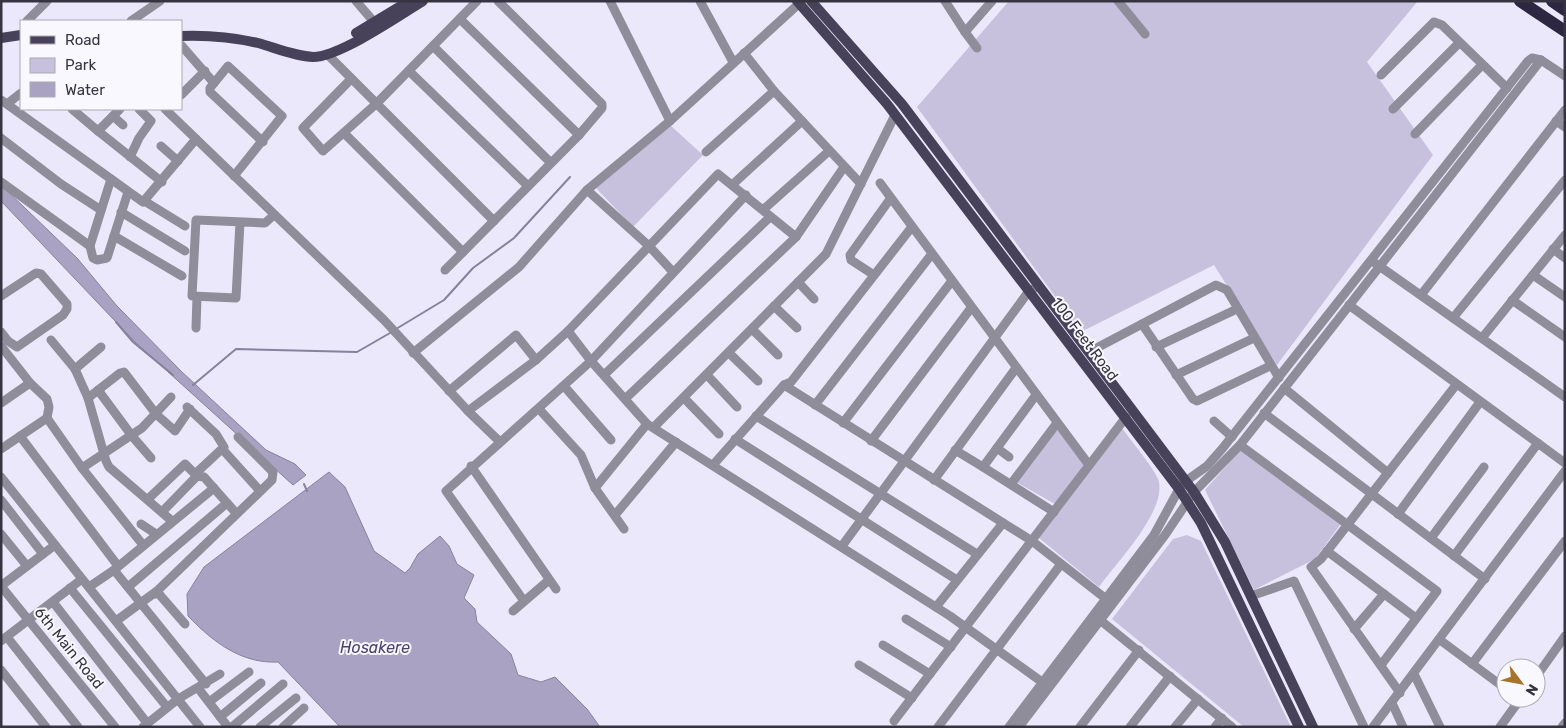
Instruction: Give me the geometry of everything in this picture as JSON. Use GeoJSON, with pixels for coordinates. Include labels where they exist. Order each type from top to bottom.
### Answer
{"type":"FeatureCollection","features":[{"type":"Feature","properties":{"kind":"highway"},"geometry":{"type":"LineString","coordinates":[[1520,1],[1565,31]]}},
{"type":"Feature","properties":{"kind":"highway"},"geometry":{"type":"LineString","coordinates":[[1552,1],[1565,10]]}},
{"type":"Feature","properties":{"kind":"main road"},"geometry":{"type":"LineString","coordinates":[[182,30],[226,31],[310,50],[324,49],[409,1]]}},
{"type":"Feature","properties":{"kind":"main road"},"geometry":{"type":"LineString","coordinates":[[182,36],[229,37],[287,53],[314,57],[327,54],[379,28],[422,1]]}},
{"type":"Feature","properties":{"kind":"main road","name":"100 Feet Road"},"geometry":{"type":"LineString","coordinates":[[811,1],[898,99],[1089,352],[1182,485],[1187,503],[1201,524],[1300,727]]}},
{"type":"Feature","properties":{"kind":"main road","name":"100 Feet Road"},"geometry":{"type":"LineString","coordinates":[[799,2],[895,115],[1126,417],[1182,485],[1194,492],[1225,542],[1313,727]]}},
{"type":"Feature","properties":{"kind":"main road"},"geometry":{"type":"LineString","coordinates":[[1,38],[20,35]]}},
{"type":"Feature","properties":{"kind":"main road"},"geometry":{"type":"LineString","coordinates":[[1,44],[20,35]]}},
{"type":"Feature","properties":{"kind":"street"},"geometry":{"type":"LineString","coordinates":[[28,20],[48,1]]}},
{"type":"Feature","properties":{"kind":"street"},"geometry":{"type":"LineString","coordinates":[[132,20],[160,1]]}},
{"type":"Feature","properties":{"kind":"street"},"geometry":{"type":"LineString","coordinates":[[356,1],[374,22]]}},
{"type":"Feature","properties":{"kind":"street"},"geometry":{"type":"LineString","coordinates":[[351,79],[303,128],[323,151],[376,104],[477,1]]}},
{"type":"Feature","properties":{"kind":"street"},"geometry":{"type":"LineString","coordinates":[[445,270],[579,135],[602,108],[602,104],[498,1]]}},
{"type":"Feature","properties":{"kind":"street"},"geometry":{"type":"LineString","coordinates":[[610,1],[670,122]]}},
{"type":"Feature","properties":{"kind":"street"},"geometry":{"type":"LineString","coordinates":[[700,1],[734,62]]}},
{"type":"Feature","properties":{"kind":"street"},"geometry":{"type":"LineString","coordinates":[[945,1],[977,48]]}},
{"type":"Feature","properties":{"kind":"street"},"geometry":{"type":"LineString","coordinates":[[965,32],[992,1]]}},
{"type":"Feature","properties":{"kind":"street"},"geometry":{"type":"LineString","coordinates":[[1118,1],[1145,34]]}},
{"type":"Feature","properties":{"kind":"street"},"geometry":{"type":"LineString","coordinates":[[413,353],[519,267],[587,190],[670,122],[799,2]]}},
{"type":"Feature","properties":{"kind":"street"},"geometry":{"type":"LineString","coordinates":[[460,19],[579,135]]}},
{"type":"Feature","properties":{"kind":"street"},"geometry":{"type":"LineString","coordinates":[[1381,75],[1431,22],[1440,24],[1507,88]]}},
{"type":"Feature","properties":{"kind":"street"},"geometry":{"type":"LineString","coordinates":[[1393,109],[1459,43]]}},
{"type":"Feature","properties":{"kind":"street"},"geometry":{"type":"LineString","coordinates":[[433,46],[551,163]]}},
{"type":"Feature","properties":{"kind":"street"},"geometry":{"type":"LineString","coordinates":[[183,51],[205,71],[214,83]]}},
{"type":"Feature","properties":{"kind":"street"},"geometry":{"type":"LineString","coordinates":[[744,53],[774,91],[861,184]]}},
{"type":"Feature","properties":{"kind":"street"},"geometry":{"type":"LineString","coordinates":[[327,54],[494,221]]}},
{"type":"Feature","properties":{"kind":"street"},"geometry":{"type":"LineString","coordinates":[[1009,727],[1100,620],[1110,601],[1154,535],[1182,485],[1207,466],[1232,437],[1528,61],[1532,58],[1541,60],[1565,76]]}},
{"type":"Feature","properties":{"kind":"street"},"geometry":{"type":"LineString","coordinates":[[1019,727],[1046,685],[1194,492],[1240,445],[1541,60]]}},
{"type":"Feature","properties":{"kind":"street"},"geometry":{"type":"LineString","coordinates":[[234,176],[263,142],[281,119],[281,114],[230,66],[226,67],[210,92],[263,142]]}},
{"type":"Feature","properties":{"kind":"street"},"geometry":{"type":"LineString","coordinates":[[1415,134],[1482,66]]}},
{"type":"Feature","properties":{"kind":"street"},"geometry":{"type":"LineString","coordinates":[[182,94],[205,71]]}},
{"type":"Feature","properties":{"kind":"street"},"geometry":{"type":"LineString","coordinates":[[409,71],[528,186]]}},
{"type":"Feature","properties":{"kind":"street"},"geometry":{"type":"LineString","coordinates":[[706,152],[774,91]]}},
{"type":"Feature","properties":{"kind":"street"},"geometry":{"type":"LineString","coordinates":[[20,94],[4,102],[128,192],[185,226]]}},
{"type":"Feature","properties":{"kind":"street"},"geometry":{"type":"LineString","coordinates":[[73,110],[162,182]]}},
{"type":"Feature","properties":{"kind":"street"},"geometry":{"type":"LineString","coordinates":[[130,157],[139,138],[151,121],[140,110]]}},
{"type":"Feature","properties":{"kind":"street"},"geometry":{"type":"LineString","coordinates":[[167,110],[384,320],[468,411],[499,441]]}},
{"type":"Feature","properties":{"kind":"street"},"geometry":{"type":"LineString","coordinates":[[1421,295],[1565,110]]}},
{"type":"Feature","properties":{"kind":"street"},"geometry":{"type":"LineString","coordinates":[[98,131],[116,111],[123,125]]}},
{"type":"Feature","properties":{"kind":"street"},"geometry":{"type":"LineString","coordinates":[[595,488],[651,426],[684,398],[826,254],[895,115]]}},
{"type":"Feature","properties":{"kind":"street"},"geometry":{"type":"LineString","coordinates":[[732,185],[802,121]]}},
{"type":"Feature","properties":{"kind":"street"},"geometry":{"type":"LineString","coordinates":[[1556,121],[1565,127]]}},
{"type":"Feature","properties":{"kind":"street"},"geometry":{"type":"LineString","coordinates":[[344,133],[463,252]]}},
{"type":"Feature","properties":{"kind":"street"},"geometry":{"type":"LineString","coordinates":[[1,138],[61,184],[101,210]]}},
{"type":"Feature","properties":{"kind":"street"},"geometry":{"type":"LineString","coordinates":[[146,202],[196,139]]}},
{"type":"Feature","properties":{"kind":"street"},"geometry":{"type":"LineString","coordinates":[[161,146],[178,161]]}},
{"type":"Feature","properties":{"kind":"street"},"geometry":{"type":"LineString","coordinates":[[604,375],[829,151]]}},
{"type":"Feature","properties":{"kind":"street"},"geometry":{"type":"LineString","coordinates":[[625,399],[796,237],[844,167]]}},
{"type":"Feature","properties":{"kind":"street"},"geometry":{"type":"LineString","coordinates":[[468,411],[536,360],[568,331],[718,174],[796,237]]}},
{"type":"Feature","properties":{"kind":"street"},"geometry":{"type":"LineString","coordinates":[[111,179],[90,246],[93,258],[104,260],[108,254],[128,192]]}},
{"type":"Feature","properties":{"kind":"street"},"geometry":{"type":"LineString","coordinates":[[1453,318],[1565,180]]}},
{"type":"Feature","properties":{"kind":"street"},"geometry":{"type":"LineString","coordinates":[[1,182],[90,246]]}},
{"type":"Feature","properties":{"kind":"street"},"geometry":{"type":"LineString","coordinates":[[880,183],[931,255],[1089,465]]}},
{"type":"Feature","properties":{"kind":"street"},"geometry":{"type":"LineString","coordinates":[[587,190],[650,246],[673,272]]}},
{"type":"Feature","properties":{"kind":"street"},"geometry":{"type":"LineString","coordinates":[[524,601],[446,491],[471,466],[539,409],[590,361],[746,195]]}},
{"type":"Feature","properties":{"kind":"street"},"geometry":{"type":"LineString","coordinates":[[874,276],[851,260],[850,255],[890,199]]}},
{"type":"Feature","properties":{"kind":"street"},"geometry":{"type":"LineString","coordinates":[[121,212],[184,251]]}},
{"type":"Feature","properties":{"kind":"street"},"geometry":{"type":"LineString","coordinates":[[240,222],[236,298],[192,296],[196,220],[265,223],[274,215]]}},
{"type":"Feature","properties":{"kind":"street"},"geometry":{"type":"LineString","coordinates":[[713,465],[784,385],[791,382],[911,228]]}},
{"type":"Feature","properties":{"kind":"street"},"geometry":{"type":"LineString","coordinates":[[1482,338],[1565,235]]}},
{"type":"Feature","properties":{"kind":"street"},"geometry":{"type":"LineString","coordinates":[[114,236],[182,276]]}},
{"type":"Feature","properties":{"kind":"street"},"geometry":{"type":"LineString","coordinates":[[1553,249],[1565,258]]}},
{"type":"Feature","properties":{"kind":"street"},"geometry":{"type":"LineString","coordinates":[[814,405],[931,255]]}},
{"type":"Feature","properties":{"kind":"street"},"geometry":{"type":"LineString","coordinates":[[1371,260],[1565,397]]}},
{"type":"Feature","properties":{"kind":"street"},"geometry":{"type":"LineString","coordinates":[[1,296],[36,273],[46,280],[67,304],[67,309],[63,315],[17,347],[8,341],[1,332]]}},
{"type":"Feature","properties":{"kind":"street"},"geometry":{"type":"LineString","coordinates":[[1533,275],[1565,297]]}},
{"type":"Feature","properties":{"kind":"street"},"geometry":{"type":"LineString","coordinates":[[798,282],[814,299]]}},
{"type":"Feature","properties":{"kind":"street"},"geometry":{"type":"LineString","coordinates":[[843,423],[952,282]]}},
{"type":"Feature","properties":{"kind":"street"},"geometry":{"type":"LineString","coordinates":[[1089,352],[1216,285],[1227,290],[1270,366],[1279,378]]}},
{"type":"Feature","properties":{"kind":"street"},"geometry":{"type":"LineString","coordinates":[[842,546],[1029,291],[1039,286]]}},
{"type":"Feature","properties":{"kind":"street"},"geometry":{"type":"LineString","coordinates":[[196,328],[197,296]]}},
{"type":"Feature","properties":{"kind":"street"},"geometry":{"type":"LineString","coordinates":[[1512,300],[1565,337]]}},
{"type":"Feature","properties":{"kind":"street"},"geometry":{"type":"LineString","coordinates":[[1349,305],[1565,463]]}},
{"type":"Feature","properties":{"kind":"street"},"geometry":{"type":"LineString","coordinates":[[774,306],[797,328]]}},
{"type":"Feature","properties":{"kind":"street"},"geometry":{"type":"LineString","coordinates":[[871,441],[971,308]]}},
{"type":"Feature","properties":{"kind":"street"},"geometry":{"type":"LineString","coordinates":[[1156,347],[1238,309]]}},
{"type":"Feature","properties":{"kind":"street"},"geometry":{"type":"LineString","coordinates":[[1142,324],[1193,399],[1200,400],[1270,366]]}},
{"type":"Feature","properties":{"kind":"street"},"geometry":{"type":"LineString","coordinates":[[752,329],[778,355]]}},
{"type":"Feature","properties":{"kind":"street"},"geometry":{"type":"LineString","coordinates":[[568,331],[590,361],[651,426],[936,606],[1046,685]]}},
{"type":"Feature","properties":{"kind":"street"},"geometry":{"type":"LineString","coordinates":[[449,391],[516,335],[536,360]]}},
{"type":"Feature","properties":{"kind":"street"},"geometry":{"type":"LineString","coordinates":[[1176,375],[1254,338]]}},
{"type":"Feature","properties":{"kind":"street"},"geometry":{"type":"LineString","coordinates":[[51,340],[75,369],[88,398],[109,467],[163,511],[172,521]]}},
{"type":"Feature","properties":{"kind":"street"},"geometry":{"type":"LineString","coordinates":[[75,369],[101,347]]}},
{"type":"Feature","properties":{"kind":"street"},"geometry":{"type":"LineString","coordinates":[[3,352],[47,399],[49,407],[47,418],[82,468],[143,545]]}},
{"type":"Feature","properties":{"kind":"street"},"geometry":{"type":"LineString","coordinates":[[729,352],[758,381]]}},
{"type":"Feature","properties":{"kind":"street"},"geometry":{"type":"LineString","coordinates":[[934,480],[1016,368]]}},
{"type":"Feature","properties":{"kind":"street"},"geometry":{"type":"LineString","coordinates":[[88,398],[120,373],[124,372],[156,414],[175,432],[188,408],[216,434],[224,447],[163,511]]}},
{"type":"Feature","properties":{"kind":"street"},"geometry":{"type":"LineString","coordinates":[[707,375],[737,406]]}},
{"type":"Feature","properties":{"kind":"street"},"geometry":{"type":"LineString","coordinates":[[1,403],[30,382]]}},
{"type":"Feature","properties":{"kind":"street"},"geometry":{"type":"LineString","coordinates":[[784,385],[1032,541],[1110,601]]}},
{"type":"Feature","properties":{"kind":"street"},"geometry":{"type":"LineString","coordinates":[[1400,692],[1310,567],[1327,551],[1456,385]]}},
{"type":"Feature","properties":{"kind":"street"},"geometry":{"type":"LineString","coordinates":[[564,386],[611,440]]}},
{"type":"Feature","properties":{"kind":"street"},"geometry":{"type":"LineString","coordinates":[[1284,388],[1388,472]]}},
{"type":"Feature","properties":{"kind":"street"},"geometry":{"type":"LineString","coordinates":[[98,390],[132,436],[152,458]]}},
{"type":"Feature","properties":{"kind":"street"},"geometry":{"type":"LineString","coordinates":[[983,467],[1036,395]]}},
{"type":"Feature","properties":{"kind":"street"},"geometry":{"type":"LineString","coordinates":[[82,468],[132,436],[171,397]]}},
{"type":"Feature","properties":{"kind":"street"},"geometry":{"type":"LineString","coordinates":[[684,398],[719,434]]}},
{"type":"Feature","properties":{"kind":"street"},"geometry":{"type":"LineString","coordinates":[[1398,514],[1480,402]]}},
{"type":"Feature","properties":{"kind":"street"},"geometry":{"type":"LineString","coordinates":[[539,409],[581,455],[595,488],[624,529]]}},
{"type":"Feature","properties":{"kind":"street"},"geometry":{"type":"LineString","coordinates":[[1264,414],[1485,579]]}},
{"type":"Feature","properties":{"kind":"street"},"geometry":{"type":"LineString","coordinates":[[756,416],[977,554]]}},
{"type":"Feature","properties":{"kind":"street"},"geometry":{"type":"LineString","coordinates":[[894,722],[1126,417]]}},
{"type":"Feature","properties":{"kind":"street"},"geometry":{"type":"LineString","coordinates":[[1,449],[47,418]]}},
{"type":"Feature","properties":{"kind":"street"},"geometry":{"type":"LineString","coordinates":[[1214,421],[1232,437]]}},
{"type":"Feature","properties":{"kind":"street"},"geometry":{"type":"LineString","coordinates":[[1011,484],[1057,423]]}},
{"type":"Feature","properties":{"kind":"street"},"geometry":{"type":"LineString","coordinates":[[20,436],[128,587],[202,686],[209,702],[228,727]]}},
{"type":"Feature","properties":{"kind":"street"},"geometry":{"type":"LineString","coordinates":[[116,621],[154,594],[272,480],[273,472],[238,437]]}},
{"type":"Feature","properties":{"kind":"street"},"geometry":{"type":"LineString","coordinates":[[735,440],[956,580]]}},
{"type":"Feature","properties":{"kind":"street"},"geometry":{"type":"LineString","coordinates":[[614,515],[676,442]]}},
{"type":"Feature","properties":{"kind":"street"},"geometry":{"type":"LineString","coordinates":[[1454,556],[1538,444]]}},
{"type":"Feature","properties":{"kind":"street"},"geometry":{"type":"LineString","coordinates":[[1240,445],[1437,591],[1381,665]]}},
{"type":"Feature","properties":{"kind":"street"},"geometry":{"type":"LineString","coordinates":[[997,448],[1009,457]]}},
{"type":"Feature","properties":{"kind":"street"},"geometry":{"type":"LineString","coordinates":[[956,450],[1054,512]]}},
{"type":"Feature","properties":{"kind":"street"},"geometry":{"type":"LineString","coordinates":[[224,451],[260,491]]}},
{"type":"Feature","properties":{"kind":"street"},"geometry":{"type":"LineString","coordinates":[[148,499],[185,464],[196,475],[204,478],[236,513]]}},
{"type":"Feature","properties":{"kind":"street"},"geometry":{"type":"LineString","coordinates":[[471,466],[482,486],[556,590]]}},
{"type":"Feature","properties":{"kind":"street"},"geometry":{"type":"LineString","coordinates":[[1430,538],[1484,467]]}},
{"type":"Feature","properties":{"kind":"street"},"geometry":{"type":"LineString","coordinates":[[1373,727],[1565,471]]}},
{"type":"Feature","properties":{"kind":"street"},"geometry":{"type":"LineString","coordinates":[[1,478],[200,727]]}},
{"type":"Feature","properties":{"kind":"street"},"geometry":{"type":"LineString","coordinates":[[89,587],[116,568],[214,488]]}},
{"type":"Feature","properties":{"kind":"street"},"geometry":{"type":"LineString","coordinates":[[1,500],[43,554]]}},
{"type":"Feature","properties":{"kind":"street"},"geometry":{"type":"LineString","coordinates":[[128,587],[226,502]]}},
{"type":"Feature","properties":{"kind":"street"},"geometry":{"type":"LineString","coordinates":[[936,606],[1003,523]]}},
{"type":"Feature","properties":{"kind":"street"},"geometry":{"type":"LineString","coordinates":[[141,524],[156,534]]}},
{"type":"Feature","properties":{"kind":"street"},"geometry":{"type":"LineString","coordinates":[[1,534],[27,566]]}},
{"type":"Feature","properties":{"kind":"street"},"geometry":{"type":"LineString","coordinates":[[1472,664],[1565,541]]}},
{"type":"Feature","properties":{"kind":"street"},"geometry":{"type":"LineString","coordinates":[[1,586],[55,545]]}},
{"type":"Feature","properties":{"kind":"street"},"geometry":{"type":"LineString","coordinates":[[1327,551],[1416,618]]}},
{"type":"Feature","properties":{"kind":"street"},"geometry":{"type":"LineString","coordinates":[[938,727],[1062,564]]}},
{"type":"Feature","properties":{"kind":"street"},"geometry":{"type":"LineString","coordinates":[[78,727],[4,639],[82,579]]}},
{"type":"Feature","properties":{"kind":"street"},"geometry":{"type":"LineString","coordinates":[[513,610],[549,580]]}},
{"type":"Feature","properties":{"kind":"street"},"geometry":{"type":"LineString","coordinates":[[1251,596],[1294,581],[1364,727]]}},
{"type":"Feature","properties":{"kind":"street","name":"6th Main Road"},"geometry":{"type":"LineString","coordinates":[[1,586],[115,727]]}},
{"type":"Feature","properties":{"kind":"street"},"geometry":{"type":"LineString","coordinates":[[70,588],[167,708]]}},
{"type":"Feature","properties":{"kind":"street"},"geometry":{"type":"LineString","coordinates":[[154,594],[159,594],[185,624]]}},
{"type":"Feature","properties":{"kind":"street"},"geometry":{"type":"LineString","coordinates":[[1354,629],[1384,594]]}},
{"type":"Feature","properties":{"kind":"street"},"geometry":{"type":"LineString","coordinates":[[53,602],[145,725],[178,699],[220,674]]}},
{"type":"Feature","properties":{"kind":"street"},"geometry":{"type":"LineString","coordinates":[[906,618],[951,647]]}},
{"type":"Feature","properties":{"kind":"street"},"geometry":{"type":"LineString","coordinates":[[1100,620],[1232,727]]}},
{"type":"Feature","properties":{"kind":"street"},"geometry":{"type":"LineString","coordinates":[[1546,663],[1565,636]]}},
{"type":"Feature","properties":{"kind":"street"},"geometry":{"type":"LineString","coordinates":[[1440,640],[1496,682]]}},
{"type":"Feature","properties":{"kind":"street"},"geometry":{"type":"LineString","coordinates":[[883,645],[930,674]]}},
{"type":"Feature","properties":{"kind":"street"},"geometry":{"type":"LineString","coordinates":[[1080,727],[1139,650]]}},
{"type":"Feature","properties":{"kind":"street"},"geometry":{"type":"LineString","coordinates":[[859,665],[912,698]]}},
{"type":"Feature","properties":{"kind":"street"},"geometry":{"type":"LineString","coordinates":[[1,670],[46,727]]}},
{"type":"Feature","properties":{"kind":"street"},"geometry":{"type":"LineString","coordinates":[[209,702],[249,672]]}},
{"type":"Feature","properties":{"kind":"street"},"geometry":{"type":"LineString","coordinates":[[1414,674],[1440,727]]}},
{"type":"Feature","properties":{"kind":"street"},"geometry":{"type":"LineString","coordinates":[[1130,727],[1170,676]]}},
{"type":"Feature","properties":{"kind":"street"},"geometry":{"type":"LineString","coordinates":[[220,717],[262,683]]}},
{"type":"Feature","properties":{"kind":"street"},"geometry":{"type":"LineString","coordinates":[[232,727],[283,684]]}},
{"type":"Feature","properties":{"kind":"street"},"geometry":{"type":"LineString","coordinates":[[260,727],[296,698]]}},
{"type":"Feature","properties":{"kind":"street"},"geometry":{"type":"LineString","coordinates":[[1175,727],[1198,699]]}},
{"type":"Feature","properties":{"kind":"street"},"geometry":{"type":"LineString","coordinates":[[1392,703],[1404,727]]}},
{"type":"Feature","properties":{"kind":"street"},"geometry":{"type":"LineString","coordinates":[[288,725],[304,708]]}},
{"type":"Feature","properties":{"kind":"street"},"geometry":{"type":"LineString","coordinates":[[1500,727],[1513,708]]}},
{"type":"Feature","properties":{"kind":"street"},"geometry":{"type":"LineString","coordinates":[[1215,727],[1222,718]]}},
{"type":"Feature","properties":{"kind":"street"},"geometry":{"type":"LineString","coordinates":[[1562,727],[1565,723]]}},
{"type":"Feature","properties":{"kind":"green space"},"geometry":{"type":"Polygon","coordinates":[[[1009,1],[1418,1],[1367,62],[1433,155],[1277,365],[1214,265],[1081,332],[917,107],[1009,1]]]}},
{"type":"Feature","properties":{"kind":"green space"},"geometry":{"type":"Polygon","coordinates":[[[671,126],[703,155],[633,227],[596,188],[671,126]]]}},
{"type":"Feature","properties":{"kind":"green space"},"geometry":{"type":"Polygon","coordinates":[[[1057,427],[1084,465],[1055,504],[1016,482],[1057,427]]]}},
{"type":"Feature","properties":{"kind":"green space"},"geometry":{"type":"Polygon","coordinates":[[[1122,428],[1155,473],[1158,479],[1159,491],[1156,505],[1149,520],[1099,587],[1039,538],[1122,428]]]}},
{"type":"Feature","properties":{"kind":"green space"},"geometry":{"type":"Polygon","coordinates":[[[1241,449],[1340,525],[1315,559],[1254,590],[1205,490],[1241,449]]]}},
{"type":"Feature","properties":{"kind":"green space"},"geometry":{"type":"Polygon","coordinates":[[[1187,535],[1201,541],[1291,727],[1244,727],[1112,619],[1173,539],[1187,535]]]}},
{"type":"Feature","properties":{"kind":"water"},"geometry":{"type":"Polygon","coordinates":[[[1,185],[77,258],[117,306],[182,372],[266,450],[295,464],[306,475],[293,485],[135,342],[1,201],[1,185]]]}},
{"type":"Feature","properties":{"kind":"water","name":"Hosakere"},"geometry":{"type":"Polygon","coordinates":[[[329,472],[345,487],[374,551],[405,573],[418,554],[440,536],[449,546],[457,564],[474,575],[464,598],[475,609],[477,622],[511,654],[518,675],[541,682],[555,677],[587,709],[600,727],[340,727],[278,662],[264,662],[240,655],[217,642],[197,625],[188,616],[187,594],[204,567],[329,472]]]}},
{"type":"Feature","properties":{"kind":"waterway"},"geometry":{"type":"LineString","coordinates":[[396,329],[444,300],[473,268],[514,238],[570,177]]}},
{"type":"Feature","properties":{"kind":"waterway"},"geometry":{"type":"LineString","coordinates":[[116,322],[133,342],[173,375]]}},
{"type":"Feature","properties":{"kind":"waterway"},"geometry":{"type":"LineString","coordinates":[[193,385],[236,349],[357,352],[390,333]]}},
{"type":"Feature","properties":{"kind":"waterway"},"geometry":{"type":"LineString","coordinates":[[304,484],[307,491]]}}]}
